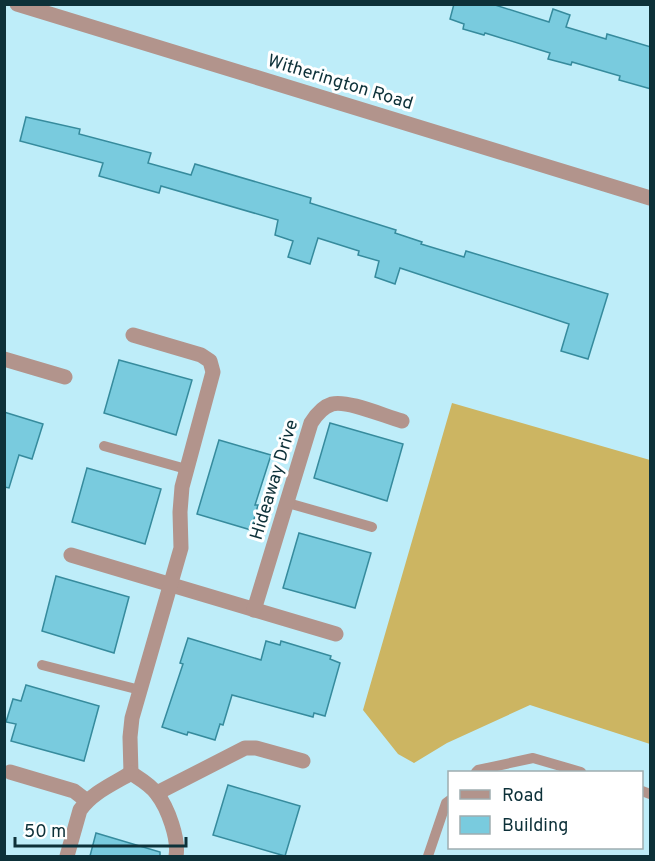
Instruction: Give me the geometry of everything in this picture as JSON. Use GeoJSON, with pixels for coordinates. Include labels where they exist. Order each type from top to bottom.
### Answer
{"type":"FeatureCollection","features":[{"type":"Feature","properties":{"kind":"street","name":"Witherington Road"},"geometry":{"type":"LineString","coordinates":[[17,4],[651,198]]}},
{"type":"Feature","properties":{"kind":"street"},"geometry":{"type":"LineString","coordinates":[[131,773],[130,737],[140,690],[181,548],[180,512],[186,469],[213,378],[210,361],[201,355],[134,335]]}},
{"type":"Feature","properties":{"kind":"street"},"geometry":{"type":"LineString","coordinates":[[4,359],[65,376]]}},
{"type":"Feature","properties":{"kind":"street","name":"Hideaway Drive"},"geometry":{"type":"LineString","coordinates":[[254,610],[311,423],[316,415],[328,405],[334,404],[346,405],[402,421]]}},
{"type":"Feature","properties":{"kind":"street"},"geometry":{"type":"LineString","coordinates":[[71,555],[336,634]]}},
{"type":"Feature","properties":{"kind":"street"},"geometry":{"type":"LineString","coordinates":[[157,793],[245,748],[256,748],[303,761]]}},
{"type":"Feature","properties":{"kind":"street"},"geometry":{"type":"LineString","coordinates":[[10,772],[74,791],[87,801]]}},
{"type":"Feature","properties":{"kind":"street"},"geometry":{"type":"LineString","coordinates":[[131,773],[157,793],[173,827],[179,856]]}},
{"type":"Feature","properties":{"kind":"street"},"geometry":{"type":"LineString","coordinates":[[68,856],[80,810],[92,795],[131,773]]}},
{"type":"Feature","properties":{"kind":"lane"},"geometry":{"type":"LineString","coordinates":[[104,446],[186,469]]}},
{"type":"Feature","properties":{"kind":"lane"},"geometry":{"type":"LineString","coordinates":[[288,502],[372,527]]}},
{"type":"Feature","properties":{"kind":"lane"},"geometry":{"type":"LineString","coordinates":[[42,665],[140,690]]}},
{"type":"Feature","properties":{"kind":"lane"},"geometry":{"type":"LineString","coordinates":[[477,771],[534,758],[578,771]]}},
{"type":"Feature","properties":{"kind":"lane"},"geometry":{"type":"LineString","coordinates":[[428,856],[448,802]]}},
{"type":"Feature","properties":{"kind":"shaded area"},"geometry":{"type":"Polygon","coordinates":[[[452,403],[650,460],[650,744],[530,705],[447,743],[414,763],[398,754],[363,710],[452,403]]]}},
{"type":"Feature","properties":{"kind":"building"},"geometry":{"type":"Polygon","coordinates":[[[454,4],[492,4],[549,22],[553,9],[570,15],[566,27],[606,39],[607,34],[651,47],[651,89],[619,80],[620,76],[572,62],[571,65],[548,59],[550,53],[485,33],[484,35],[463,29],[464,24],[450,19],[454,4]]]}},
{"type":"Feature","properties":{"kind":"building"},"geometry":{"type":"Polygon","coordinates":[[[26,117],[80,129],[79,134],[151,153],[148,163],[191,175],[195,164],[311,198],[310,203],[396,230],[395,233],[422,242],[421,244],[464,257],[466,251],[608,294],[588,359],[561,351],[569,324],[400,268],[395,284],[375,277],[379,261],[358,255],[359,251],[318,238],[310,264],[288,257],[293,241],[275,235],[278,220],[161,186],[159,193],[99,176],[103,163],[20,141],[26,117]]]}},
{"type":"Feature","properties":{"kind":"building"},"geometry":{"type":"Polygon","coordinates":[[[119,360],[192,380],[176,435],[104,413],[119,360]]]}},
{"type":"Feature","properties":{"kind":"building"},"geometry":{"type":"Polygon","coordinates":[[[4,412],[43,424],[32,459],[19,455],[9,488],[4,487],[4,412]]]}},
{"type":"Feature","properties":{"kind":"building"},"geometry":{"type":"Polygon","coordinates":[[[330,423],[403,444],[387,501],[314,478],[330,423]]]}},
{"type":"Feature","properties":{"kind":"building"},"geometry":{"type":"Polygon","coordinates":[[[219,440],[271,455],[255,505],[258,505],[251,530],[197,514],[219,440]]]}},
{"type":"Feature","properties":{"kind":"building"},"geometry":{"type":"Polygon","coordinates":[[[87,468],[161,489],[145,544],[72,522],[87,468]]]}},
{"type":"Feature","properties":{"kind":"building"},"geometry":{"type":"Polygon","coordinates":[[[299,533],[371,553],[355,608],[283,588],[299,533]]]}},
{"type":"Feature","properties":{"kind":"building"},"geometry":{"type":"Polygon","coordinates":[[[56,576],[129,597],[114,653],[42,631],[56,576]]]}},
{"type":"Feature","properties":{"kind":"building"},"geometry":{"type":"Polygon","coordinates":[[[188,638],[261,660],[266,641],[280,645],[281,641],[331,656],[330,659],[340,663],[325,716],[314,713],[313,717],[232,695],[223,725],[220,724],[215,740],[188,732],[187,735],[162,727],[183,664],[180,663],[188,638]]]}},
{"type":"Feature","properties":{"kind":"building"},"geometry":{"type":"Polygon","coordinates":[[[26,685],[99,706],[84,761],[11,741],[16,724],[6,722],[13,699],[21,701],[26,685]]]}},
{"type":"Feature","properties":{"kind":"building"},"geometry":{"type":"Polygon","coordinates":[[[228,785],[300,806],[285,856],[213,835],[228,785]]]}},
{"type":"Feature","properties":{"kind":"building"},"geometry":{"type":"Polygon","coordinates":[[[96,833],[160,852],[160,856],[90,856],[96,833]]]}}]}
